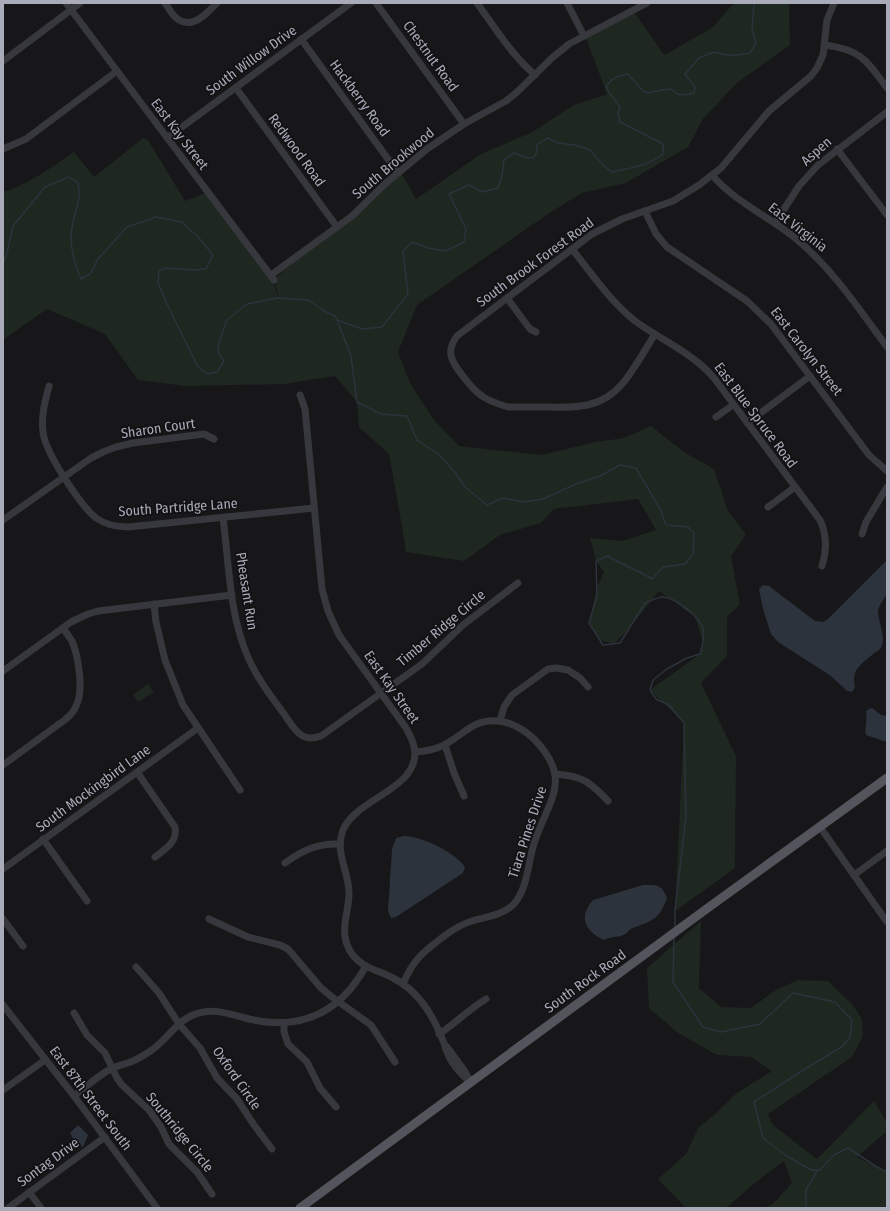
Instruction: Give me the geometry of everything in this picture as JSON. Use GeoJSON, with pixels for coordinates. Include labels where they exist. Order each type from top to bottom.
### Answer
{"type":"FeatureCollection","features":[{"type":"Feature","properties":{"kind":"main road","name":"South Rock Road"},"geometry":{"type":"LineString","coordinates":[[300,1208],[887,778]]}},
{"type":"Feature","properties":{"kind":"street","name":"East Kay Street"},"geometry":{"type":"LineString","coordinates":[[66,3],[272,277]]}},
{"type":"Feature","properties":{"kind":"street"},"geometry":{"type":"LineString","coordinates":[[3,61],[80,3]]}},
{"type":"Feature","properties":{"kind":"street"},"geometry":{"type":"LineString","coordinates":[[165,3],[178,20],[189,23],[200,19],[217,3]]}},
{"type":"Feature","properties":{"kind":"street","name":"South Willow Drive"},"geometry":{"type":"LineString","coordinates":[[167,138],[351,3]]}},
{"type":"Feature","properties":{"kind":"street","name":"Chestnut Road"},"geometry":{"type":"LineString","coordinates":[[376,3],[464,124]]}},
{"type":"Feature","properties":{"kind":"street"},"geometry":{"type":"LineString","coordinates":[[477,3],[508,47],[535,75]]}},
{"type":"Feature","properties":{"kind":"street"},"geometry":{"type":"LineString","coordinates":[[567,3],[584,36]]}},
{"type":"Feature","properties":{"kind":"street","name":"South Brookwood"},"geometry":{"type":"LineString","coordinates":[[272,277],[355,213],[374,194],[423,152],[464,124],[506,101],[521,89],[559,51],[647,3]]}},
{"type":"Feature","properties":{"kind":"street","name":"South Brook Forest Road"},"geometry":{"type":"LineString","coordinates":[[655,334],[622,383],[614,391],[590,405],[575,408],[508,407],[488,400],[473,389],[454,364],[451,357],[451,347],[457,336],[572,249],[598,231],[622,219],[673,201],[712,175],[729,160],[769,111],[814,72],[822,60],[827,20],[834,3]]}},
{"type":"Feature","properties":{"kind":"street","name":"Hackberry Road"},"geometry":{"type":"LineString","coordinates":[[301,39],[398,173]]}},
{"type":"Feature","properties":{"kind":"street"},"geometry":{"type":"LineString","coordinates":[[825,45],[842,48],[858,55],[869,64],[887,88]]}},
{"type":"Feature","properties":{"kind":"street"},"geometry":{"type":"LineString","coordinates":[[3,149],[26,139],[117,71]]}},
{"type":"Feature","properties":{"kind":"street","name":"Redwood Road"},"geometry":{"type":"LineString","coordinates":[[236,88],[337,227]]}},
{"type":"Feature","properties":{"kind":"street","name":"Aspen"},"geometry":{"type":"LineString","coordinates":[[775,223],[807,176],[818,165],[887,112]]}},
{"type":"Feature","properties":{"kind":"street"},"geometry":{"type":"LineString","coordinates":[[837,149],[887,215]]}},
{"type":"Feature","properties":{"kind":"street","name":"East Virginia"},"geometry":{"type":"LineString","coordinates":[[712,175],[723,187],[740,201],[794,237],[823,263],[887,347]]}},
{"type":"Feature","properties":{"kind":"street","name":"East Carolyn Street"},"geometry":{"type":"LineString","coordinates":[[645,211],[652,228],[660,241],[672,252],[750,303],[776,330],[868,455],[887,471]]}},
{"type":"Feature","properties":{"kind":"street","name":"East Blue Spruce Road"},"geometry":{"type":"LineString","coordinates":[[572,249],[611,298],[621,308],[634,320],[703,366],[733,404],[820,520],[826,538],[826,548],[822,566]]}},
{"type":"Feature","properties":{"kind":"street"},"geometry":{"type":"LineString","coordinates":[[507,298],[530,329],[536,332]]}},
{"type":"Feature","properties":{"kind":"street"},"geometry":{"type":"LineString","coordinates":[[747,423],[810,376]]}},
{"type":"Feature","properties":{"kind":"street","name":"South Partridge Lane"},"geometry":{"type":"LineString","coordinates":[[49,386],[42,414],[43,434],[47,449],[64,477],[91,513],[102,521],[113,526],[128,527],[314,508]]}},
{"type":"Feature","properties":{"kind":"street","name":"East Kay Street"},"geometry":{"type":"LineString","coordinates":[[300,395],[304,409],[322,589],[328,611],[344,642],[406,728],[411,737],[415,752]]}},
{"type":"Feature","properties":{"kind":"street"},"geometry":{"type":"LineString","coordinates":[[716,417],[733,404]]}},
{"type":"Feature","properties":{"kind":"street","name":"Sharon Court"},"geometry":{"type":"LineString","coordinates":[[3,520],[91,458],[103,452],[123,445],[204,434],[214,439]]}},
{"type":"Feature","properties":{"kind":"street"},"geometry":{"type":"LineString","coordinates":[[768,507],[795,487]]}},
{"type":"Feature","properties":{"kind":"street"},"geometry":{"type":"LineString","coordinates":[[862,534],[866,522],[887,487]]}},
{"type":"Feature","properties":{"kind":"street","name":"Pheasant Run"},"geometry":{"type":"LineString","coordinates":[[224,518],[232,595],[238,629],[247,656],[265,688],[297,732],[306,738],[311,739]]}},
{"type":"Feature","properties":{"kind":"street","name":"Timber Ridge Circle"},"geometry":{"type":"LineString","coordinates":[[311,739],[321,736],[422,664],[463,625],[518,583]]}},
{"type":"Feature","properties":{"kind":"street"},"geometry":{"type":"LineString","coordinates":[[3,671],[62,628],[79,618],[98,611],[232,595]]}},
{"type":"Feature","properties":{"kind":"street"},"geometry":{"type":"LineString","coordinates":[[154,604],[159,638],[169,673],[183,705],[240,790]]}},
{"type":"Feature","properties":{"kind":"street"},"geometry":{"type":"LineString","coordinates":[[3,765],[66,719],[75,709],[80,690],[77,656],[72,642],[62,628]]}},
{"type":"Feature","properties":{"kind":"street"},"geometry":{"type":"LineString","coordinates":[[500,721],[504,707],[512,695],[548,669],[556,668],[568,670],[580,678],[588,687]]}},
{"type":"Feature","properties":{"kind":"street","name":"Tiara Pines Drive"},"geometry":{"type":"LineString","coordinates":[[403,984],[412,966],[425,950],[455,929],[472,921],[497,914],[512,905],[517,900],[522,889],[542,820],[554,794],[556,782],[550,759],[545,752],[531,737],[515,726],[500,721],[489,721],[474,725],[445,745],[433,750],[415,752]]}},
{"type":"Feature","properties":{"kind":"street","name":"South Mockingbird Lane"},"geometry":{"type":"LineString","coordinates":[[3,869],[198,728]]}},
{"type":"Feature","properties":{"kind":"street"},"geometry":{"type":"LineString","coordinates":[[445,745],[454,773],[464,796]]}},
{"type":"Feature","properties":{"kind":"street"},"geometry":{"type":"LineString","coordinates":[[415,752],[412,765],[405,777],[351,818],[343,830],[340,852],[349,884],[348,906],[344,924],[345,940],[352,953],[366,966],[394,978],[403,984],[412,991],[427,1008],[443,1042],[464,1070],[470,1082]]}},
{"type":"Feature","properties":{"kind":"street"},"geometry":{"type":"LineString","coordinates":[[137,772],[175,827],[176,834],[172,843],[155,857]]}},
{"type":"Feature","properties":{"kind":"street"},"geometry":{"type":"LineString","coordinates":[[555,774],[575,777],[592,784],[608,801]]}},
{"type":"Feature","properties":{"kind":"street"},"geometry":{"type":"LineString","coordinates":[[820,827],[887,922]]}},
{"type":"Feature","properties":{"kind":"street"},"geometry":{"type":"LineString","coordinates":[[43,840],[87,901]]}},
{"type":"Feature","properties":{"kind":"street"},"geometry":{"type":"LineString","coordinates":[[285,863],[301,852],[315,846],[340,844]]}},
{"type":"Feature","properties":{"kind":"street"},"geometry":{"type":"LineString","coordinates":[[854,875],[887,851]]}},
{"type":"Feature","properties":{"kind":"street"},"geometry":{"type":"LineString","coordinates":[[3,919],[23,946]]}},
{"type":"Feature","properties":{"kind":"street"},"geometry":{"type":"LineString","coordinates":[[209,919],[248,937],[280,945],[288,950],[321,988],[371,1025],[395,1062]]}},
{"type":"Feature","properties":{"kind":"street"},"geometry":{"type":"LineString","coordinates":[[74,1096],[112,1068],[134,1060],[154,1048],[178,1024],[192,1015],[208,1011],[217,1011],[261,1022],[284,1023],[308,1018],[329,1009],[338,1002],[353,986],[366,966]]}},
{"type":"Feature","properties":{"kind":"street","name":"Oxford Circle"},"geometry":{"type":"LineString","coordinates":[[136,967],[159,993],[178,1024],[200,1048],[217,1078],[237,1099],[272,1149]]}},
{"type":"Feature","properties":{"kind":"street"},"geometry":{"type":"LineString","coordinates":[[439,1034],[455,1023],[475,1005],[486,999]]}},
{"type":"Feature","properties":{"kind":"street","name":"East 87th Street South"},"geometry":{"type":"LineString","coordinates":[[3,1005],[74,1096],[157,1208]]}},
{"type":"Feature","properties":{"kind":"street","name":"Southridge Circle"},"geometry":{"type":"LineString","coordinates":[[74,1013],[87,1035],[105,1053],[122,1086],[149,1110],[161,1127],[170,1144],[196,1172],[212,1194]]}},
{"type":"Feature","properties":{"kind":"street"},"geometry":{"type":"LineString","coordinates":[[284,1023],[284,1032],[288,1044],[307,1062],[320,1088],[336,1107]]}},
{"type":"Feature","properties":{"kind":"street"},"geometry":{"type":"LineString","coordinates":[[3,1090],[46,1060]]}},
{"type":"Feature","properties":{"kind":"street","name":"Sontag Drive"},"geometry":{"type":"LineString","coordinates":[[8,1208],[105,1137]]}},
{"type":"Feature","properties":{"kind":"street"},"geometry":{"type":"LineString","coordinates":[[29,1192],[41,1208]]}},
{"type":"Feature","properties":{"kind":"shaded area"},"geometry":{"type":"Polygon","coordinates":[[[734,3],[789,3],[790,45],[737,83],[703,119],[688,147],[626,183],[582,193],[551,212],[417,305],[398,352],[410,383],[434,420],[459,446],[542,455],[595,442],[624,438],[651,426],[684,452],[714,469],[728,511],[746,534],[731,557],[740,604],[727,617],[727,656],[701,683],[736,756],[735,868],[675,911],[684,723],[650,690],[700,654],[703,642],[695,617],[659,591],[631,626],[614,644],[600,640],[589,623],[597,587],[604,572],[596,561],[590,538],[622,541],[656,530],[638,499],[554,509],[541,523],[500,535],[464,561],[406,552],[389,454],[359,427],[357,402],[335,376],[285,384],[186,386],[138,380],[105,334],[47,309],[3,340],[3,192],[31,180],[74,152],[94,177],[143,138],[148,140],[185,201],[208,192],[271,275],[280,304],[274,280],[305,250],[363,206],[400,171],[416,199],[481,154],[532,132],[574,105],[607,94],[586,38],[633,10],[664,55],[712,28],[734,3]]]}},
{"type":"Feature","properties":{"kind":"shaded area"},"geometry":{"type":"Polygon","coordinates":[[[887,560],[887,591],[878,610],[883,636],[882,645],[880,649],[864,662],[855,672],[855,687],[852,692],[847,691],[831,676],[778,642],[771,634],[763,609],[759,589],[763,585],[769,586],[815,621],[823,622],[828,619],[887,560]]]}},
{"type":"Feature","properties":{"kind":"shaded area"},"geometry":{"type":"Polygon","coordinates":[[[148,684],[154,692],[138,702],[133,695],[148,684]]]}},
{"type":"Feature","properties":{"kind":"shaded area"},"geometry":{"type":"Polygon","coordinates":[[[872,708],[881,715],[887,716],[887,742],[866,735],[866,711],[872,708]]]}},
{"type":"Feature","properties":{"kind":"shaded area"},"geometry":{"type":"Polygon","coordinates":[[[404,836],[420,839],[445,850],[460,861],[465,867],[463,873],[396,917],[391,918],[388,911],[392,849],[396,838],[404,836]]]}},
{"type":"Feature","properties":{"kind":"shaded area"},"geometry":{"type":"Polygon","coordinates":[[[643,885],[658,886],[663,890],[667,898],[662,910],[655,918],[624,934],[604,940],[588,928],[585,918],[586,912],[588,906],[593,900],[643,885]]]}},
{"type":"Feature","properties":{"kind":"shaded area"},"geometry":{"type":"Polygon","coordinates":[[[701,921],[699,988],[721,1007],[751,1008],[776,990],[798,980],[828,981],[853,1005],[862,1019],[863,1036],[852,1057],[768,1114],[773,1125],[817,1159],[874,1101],[887,1122],[887,1131],[857,1157],[887,1172],[887,1208],[764,1208],[773,1204],[792,1183],[784,1161],[756,1182],[726,1208],[686,1208],[658,1179],[686,1154],[698,1128],[737,1093],[772,1071],[751,1057],[717,1055],[678,1033],[649,1008],[647,968],[701,921]]]}},
{"type":"Feature","properties":{"kind":"shaded area"},"geometry":{"type":"Polygon","coordinates":[[[78,1125],[88,1135],[83,1147],[75,1142],[70,1133],[78,1125]]]}},
{"type":"Feature","properties":{"kind":"waterway"},"geometry":{"type":"LineString","coordinates":[[337,320],[362,329],[382,327],[408,294],[403,251],[412,242],[428,248],[446,251],[464,242],[466,229],[449,194],[469,185],[482,192],[498,188],[502,176],[504,160],[514,153],[524,157],[533,158],[536,154],[537,145],[547,138],[558,143],[575,145],[590,150],[604,166],[612,172],[633,168],[651,162],[663,154],[663,144],[620,122],[618,113],[620,107],[606,87],[610,81],[615,78],[628,74],[643,91],[648,93],[671,89],[677,94],[684,95],[694,93],[695,87],[685,74],[699,58],[714,52],[732,55],[750,53],[756,43],[752,28],[754,3]]}},
{"type":"Feature","properties":{"kind":"waterway"},"geometry":{"type":"LineString","coordinates":[[3,264],[13,226],[45,187],[69,177],[78,183],[79,189],[71,241],[74,261],[81,279],[90,274],[98,259],[127,227],[156,217],[182,222],[199,238],[213,255],[206,269],[193,270],[166,268],[159,271],[158,283],[197,365],[207,374],[217,372],[224,361],[218,352],[219,342],[227,320],[247,304],[277,298],[308,300],[324,311],[335,316],[351,356],[357,402],[381,414],[407,416],[417,440],[438,454],[455,472],[465,487],[487,505],[503,498],[524,502],[543,499],[576,484],[600,476],[620,465],[636,468],[661,511],[666,525],[688,527],[694,533],[693,554],[685,564],[663,567],[652,579],[608,556],[596,561],[597,596],[589,623],[603,645],[620,643],[645,603],[656,598],[663,597],[674,600],[693,614],[698,619],[704,632],[700,654],[687,658],[667,669],[653,680],[650,690],[656,699],[669,705],[684,723],[686,816],[675,911],[675,928]]}},
{"type":"Feature","properties":{"kind":"waterway"},"geometry":{"type":"LineString","coordinates":[[674,936],[673,982],[703,1027],[721,1032],[760,1024],[793,993],[835,1002],[852,1020],[850,1037],[843,1046],[754,1102],[763,1138],[785,1155],[811,1170],[820,1170],[834,1155],[848,1148],[887,1172]]}},
{"type":"Feature","properties":{"kind":"waterway"},"geometry":{"type":"LineString","coordinates":[[806,1208],[806,1190],[817,1171]]}}]}
